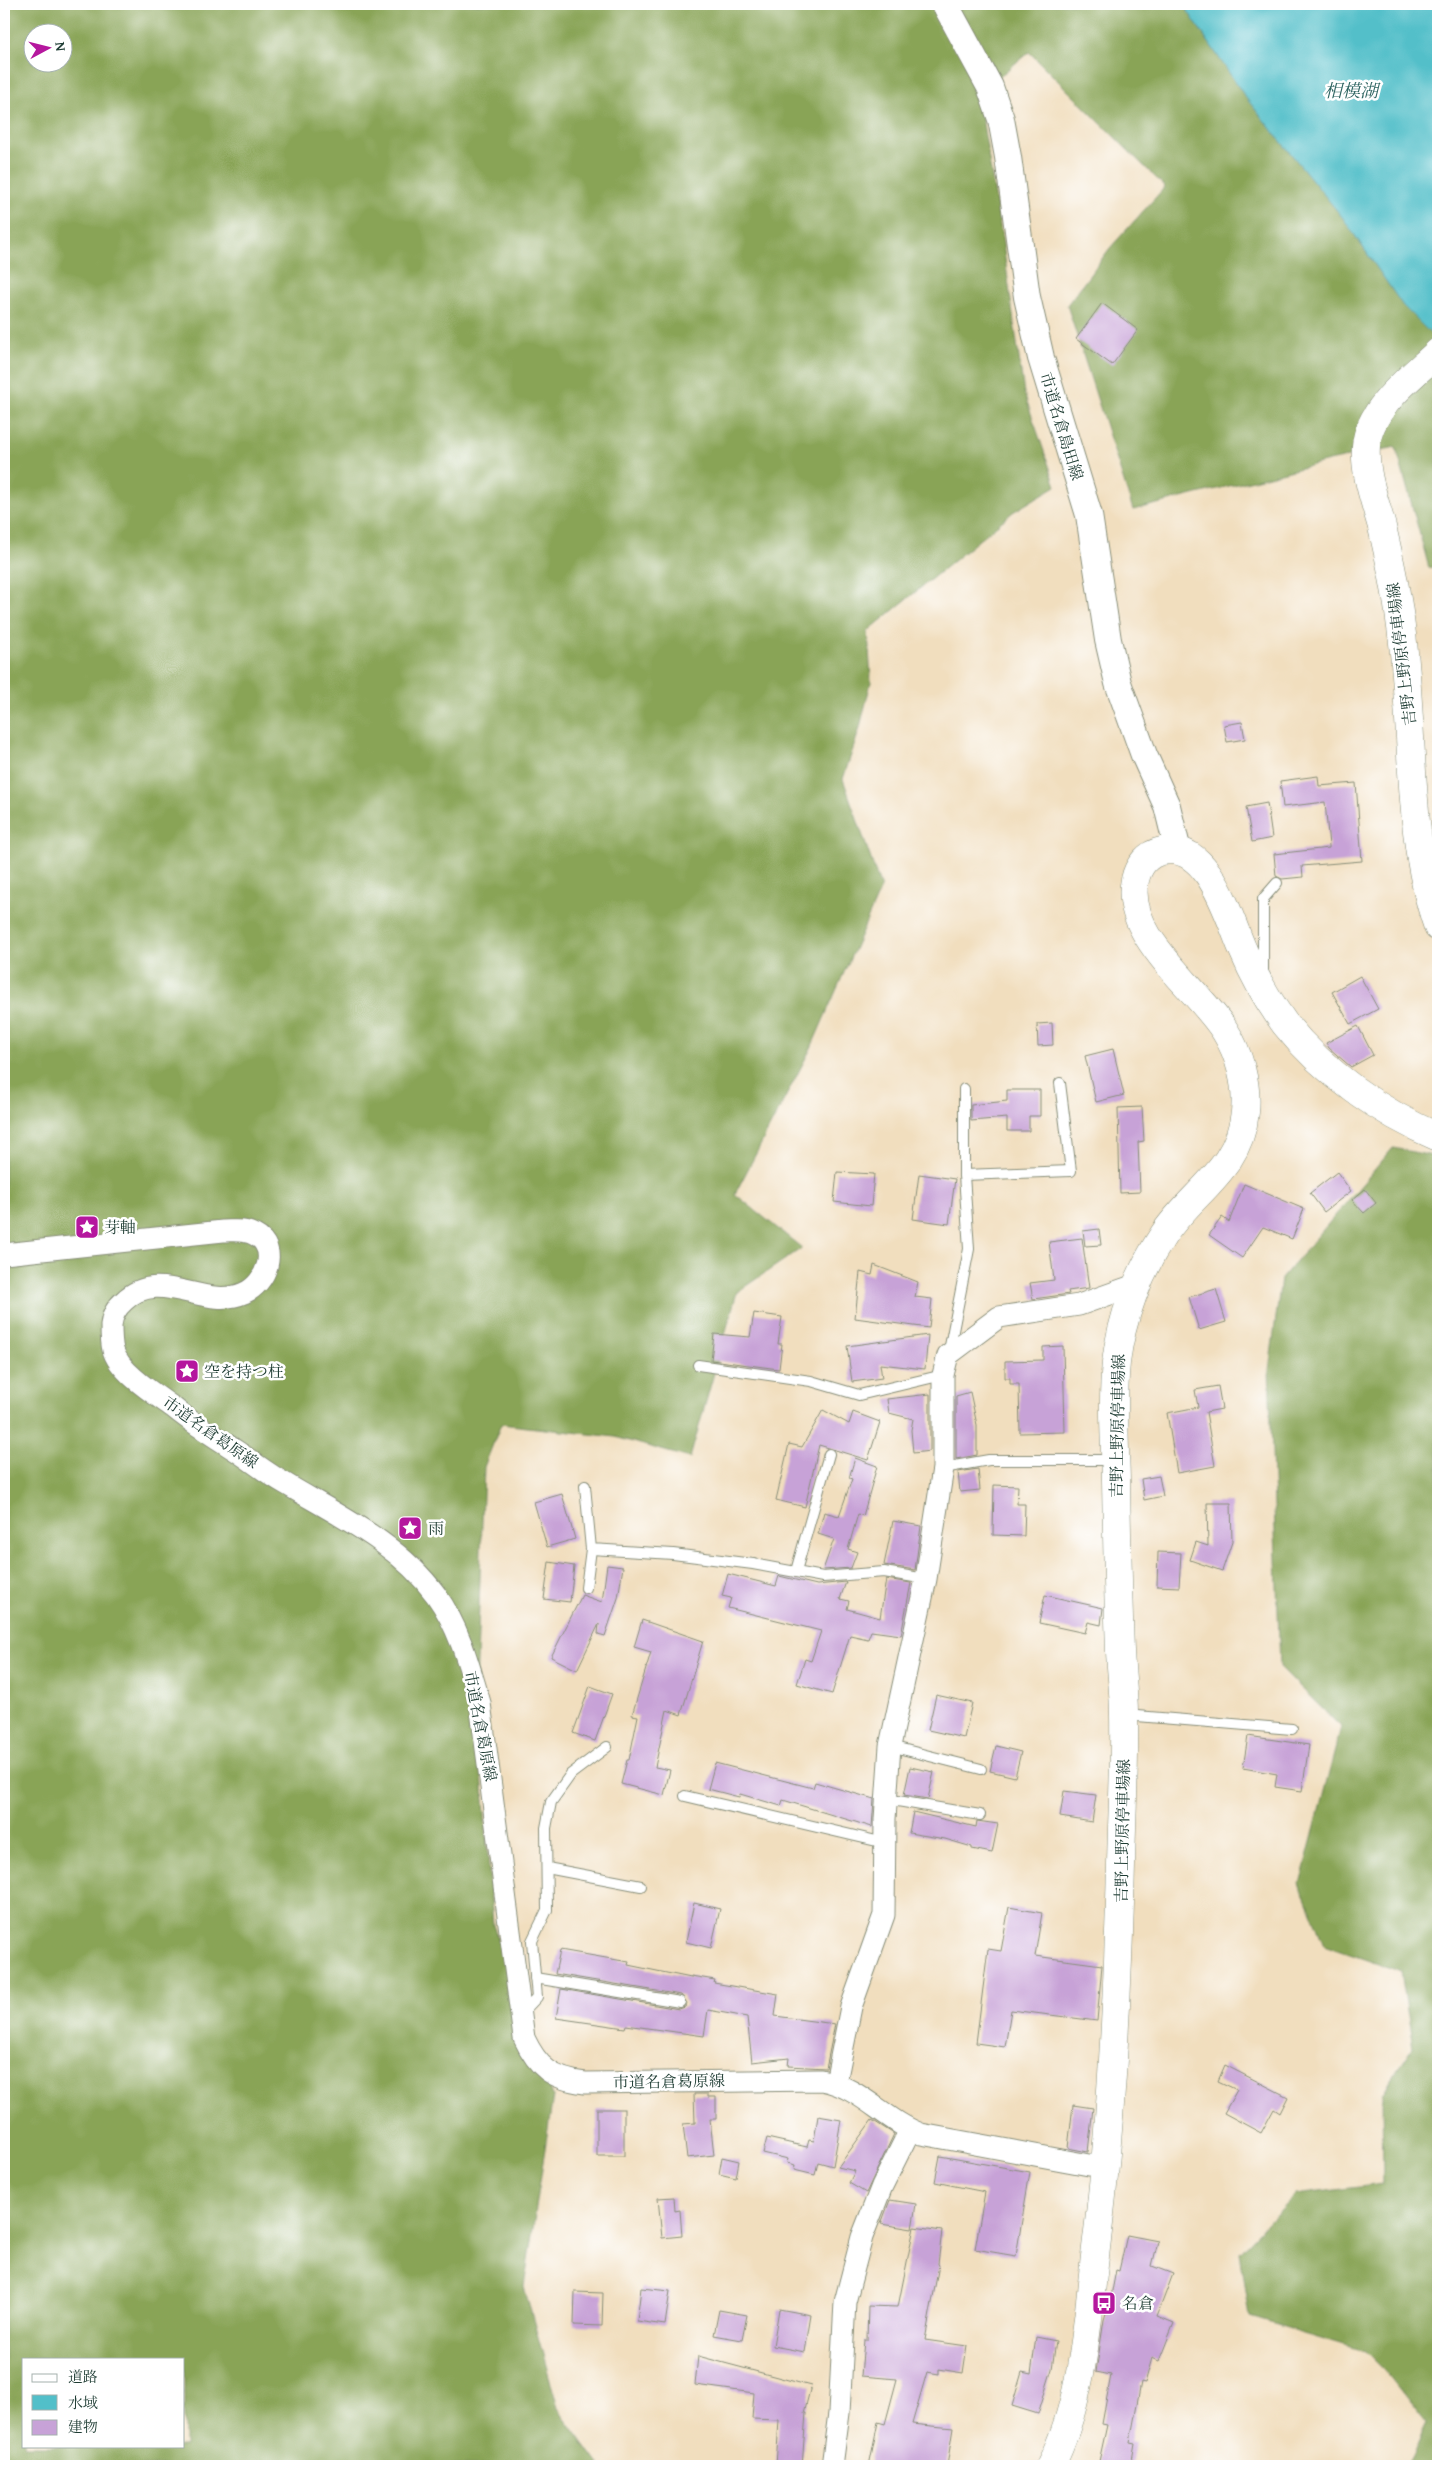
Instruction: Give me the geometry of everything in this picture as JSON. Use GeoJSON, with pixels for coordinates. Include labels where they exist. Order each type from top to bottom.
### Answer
{"type":"FeatureCollection","features":[{"type":"Feature","properties":{"kind":"main road","name":"吉野上野原停車場線"},"geometry":{"type":"LineString","coordinates":[[1438,352],[1387,402],[1374,422],[1366,445],[1368,475],[1391,568],[1402,628],[1422,862],[1432,911],[1438,927]]}},
{"type":"Feature","properties":{"kind":"main road"},"geometry":{"type":"LineString","coordinates":[[1178,850],[1194,858],[1208,874],[1222,899],[1242,948],[1263,991],[1286,1025],[1340,1079],[1374,1103],[1413,1126],[1438,1137]]}},
{"type":"Feature","properties":{"kind":"main road","name":"吉野上野原停車場線"},"geometry":{"type":"LineString","coordinates":[[1050,2466],[1075,2401],[1086,2332],[1106,2165],[1120,1912],[1124,1715],[1115,1460],[1115,1369],[1122,1329],[1138,1284],[1164,1233],[1221,1171],[1234,1152],[1241,1135],[1246,1107],[1244,1082],[1238,1060],[1227,1034],[1151,942],[1136,916],[1133,892],[1136,871],[1146,858],[1161,851],[1178,850]]}},
{"type":"Feature","properties":{"kind":"street","name":"市道名倉島田線"},"geometry":{"type":"LineString","coordinates":[[944,4],[990,87],[1001,119],[1027,297],[1042,358],[1090,515],[1108,640],[1118,683],[1144,755],[1167,806],[1178,850]]}},
{"type":"Feature","properties":{"kind":"street","name":"市道名倉葛原線"},"geometry":{"type":"LineString","coordinates":[[4,1254],[244,1231],[256,1235],[264,1242],[268,1262],[264,1274],[246,1292],[232,1297],[218,1298],[160,1286],[136,1291],[116,1309],[111,1322],[113,1350],[120,1364],[190,1422],[285,1484],[367,1532],[404,1561],[422,1577],[449,1616],[469,1664],[482,1712],[524,2038],[533,2057],[545,2070],[570,2081],[585,2083],[804,2079],[836,2082],[855,2092],[910,2130],[933,2137],[1089,2164],[1106,2165]]}},
{"type":"Feature","properties":{"kind":"street"},"geometry":{"type":"LineString","coordinates":[[836,2082],[851,2007],[884,1915],[886,1799],[890,1746],[926,1579],[943,1468],[946,1365],[999,1317],[1078,1305],[1138,1284]]}},
{"type":"Feature","properties":{"kind":"street"},"geometry":{"type":"LineString","coordinates":[[832,2466],[839,2413],[845,2302],[862,2237],[882,2186],[910,2130]]}},
{"type":"Feature","properties":{"kind":"lane"},"geometry":{"type":"LineString","coordinates":[[1263,991],[1263,899],[1277,883]]}},
{"type":"Feature","properties":{"kind":"lane"},"geometry":{"type":"LineString","coordinates":[[964,1175],[1071,1172],[1060,1083]]}},
{"type":"Feature","properties":{"kind":"lane"},"geometry":{"type":"LineString","coordinates":[[698,1365],[811,1381],[859,1395],[946,1365],[969,1250],[964,1175],[964,1089]]}},
{"type":"Feature","properties":{"kind":"lane"},"geometry":{"type":"LineString","coordinates":[[796,1571],[829,1454]]}},
{"type":"Feature","properties":{"kind":"lane"},"geometry":{"type":"LineString","coordinates":[[943,1468],[989,1460],[1115,1460]]}},
{"type":"Feature","properties":{"kind":"lane"},"geometry":{"type":"LineString","coordinates":[[585,1486],[590,1549],[586,1588]]}},
{"type":"Feature","properties":{"kind":"lane"},"geometry":{"type":"LineString","coordinates":[[590,1549],[673,1554],[796,1571],[822,1577],[884,1572],[926,1579]]}},
{"type":"Feature","properties":{"kind":"lane"},"geometry":{"type":"LineString","coordinates":[[1124,1715],[1292,1729]]}},
{"type":"Feature","properties":{"kind":"lane"},"geometry":{"type":"LineString","coordinates":[[890,1746],[981,1769]]}},
{"type":"Feature","properties":{"kind":"lane"},"geometry":{"type":"LineString","coordinates":[[520,2015],[537,1997],[532,1941],[547,1910],[546,1828],[551,1802],[571,1774],[607,1747]]}},
{"type":"Feature","properties":{"kind":"lane"},"geometry":{"type":"LineString","coordinates":[[685,1796],[885,1843]]}},
{"type":"Feature","properties":{"kind":"lane"},"geometry":{"type":"LineString","coordinates":[[886,1799],[980,1815]]}},
{"type":"Feature","properties":{"kind":"lane"},"geometry":{"type":"LineString","coordinates":[[547,1868],[641,1886]]}},
{"type":"Feature","properties":{"kind":"lane"},"geometry":{"type":"LineString","coordinates":[[536,1978],[680,2002]]}},
{"type":"Feature","properties":{"kind":"green space"},"geometry":{"type":"Polygon","coordinates":[[[4,4],[1183,4],[1246,98],[1343,218],[1403,306],[1438,341],[1438,565],[1429,568],[1396,447],[1329,461],[1133,510],[1067,305],[1110,248],[1165,187],[1029,52],[978,94],[1002,237],[1024,393],[1056,486],[1013,512],[868,631],[871,682],[859,731],[843,779],[881,888],[811,1048],[735,1194],[802,1248],[737,1292],[690,1458],[615,1437],[501,1424],[484,1467],[476,1690],[493,1925],[553,2096],[524,2287],[558,2408],[600,2466],[4,2466],[4,4]]]}},
{"type":"Feature","properties":{"kind":"green space"},"geometry":{"type":"Polygon","coordinates":[[[1393,1148],[1438,1157],[1438,2466],[1407,2466],[1427,2424],[1385,2371],[1365,2351],[1250,2317],[1240,2252],[1295,2195],[1383,2184],[1382,2093],[1413,2047],[1401,1972],[1324,1945],[1300,1884],[1341,1727],[1280,1667],[1269,1370],[1281,1279],[1393,1148]]]}},
{"type":"Feature","properties":{"kind":"water","name":"相模湖"},"geometry":{"type":"Polygon","coordinates":[[[1183,4],[1438,4],[1438,341],[1403,306],[1343,218],[1246,98],[1183,4]]]}},
{"type":"Feature","properties":{"kind":"building"},"geometry":{"type":"Polygon","coordinates":[[[1102,303],[1138,330],[1112,365],[1076,339],[1102,303]]]}},
{"type":"Feature","properties":{"kind":"building"},"geometry":{"type":"Polygon","coordinates":[[[1242,722],[1245,739],[1227,742],[1224,725],[1242,722]]]}},
{"type":"Feature","properties":{"kind":"building"},"geometry":{"type":"Polygon","coordinates":[[[1318,776],[1319,786],[1356,783],[1362,861],[1302,866],[1303,877],[1282,879],[1276,876],[1274,854],[1329,848],[1329,846],[1325,802],[1283,807],[1280,781],[1318,776]]]}},
{"type":"Feature","properties":{"kind":"building"},"geometry":{"type":"Polygon","coordinates":[[[1267,803],[1272,838],[1252,842],[1246,807],[1267,803]]]}},
{"type":"Feature","properties":{"kind":"building"},"geometry":{"type":"Polygon","coordinates":[[[1360,976],[1378,1009],[1350,1024],[1332,992],[1360,976]]]}},
{"type":"Feature","properties":{"kind":"building"},"geometry":{"type":"Polygon","coordinates":[[[1052,1023],[1053,1045],[1038,1046],[1037,1024],[1052,1023]]]}},
{"type":"Feature","properties":{"kind":"building"},"geometry":{"type":"Polygon","coordinates":[[[1358,1026],[1373,1055],[1351,1067],[1329,1048],[1326,1043],[1358,1026]]]}},
{"type":"Feature","properties":{"kind":"building"},"geometry":{"type":"Polygon","coordinates":[[[1113,1049],[1124,1095],[1096,1102],[1085,1056],[1113,1049]]]}},
{"type":"Feature","properties":{"kind":"building"},"geometry":{"type":"Polygon","coordinates":[[[1007,1090],[1040,1090],[1040,1116],[1029,1116],[1029,1131],[1007,1131],[1007,1118],[971,1121],[971,1105],[1007,1101],[1007,1090]]]}},
{"type":"Feature","properties":{"kind":"building"},"geometry":{"type":"Polygon","coordinates":[[[1142,1107],[1144,1141],[1138,1142],[1140,1192],[1120,1193],[1118,1108],[1142,1107]]]}},
{"type":"Feature","properties":{"kind":"building"},"geometry":{"type":"Polygon","coordinates":[[[837,1172],[874,1174],[871,1206],[834,1202],[837,1172]]]}},
{"type":"Feature","properties":{"kind":"building"},"geometry":{"type":"Polygon","coordinates":[[[1337,1172],[1351,1191],[1324,1212],[1310,1193],[1337,1172]]]}},
{"type":"Feature","properties":{"kind":"building"},"geometry":{"type":"Polygon","coordinates":[[[919,1174],[955,1179],[949,1224],[913,1219],[919,1174]]]}},
{"type":"Feature","properties":{"kind":"building"},"geometry":{"type":"Polygon","coordinates":[[[1244,1184],[1304,1209],[1292,1239],[1263,1227],[1242,1258],[1209,1235],[1222,1217],[1229,1222],[1244,1184]]]}},
{"type":"Feature","properties":{"kind":"building"},"geometry":{"type":"Polygon","coordinates":[[[1365,1189],[1376,1203],[1364,1213],[1352,1200],[1365,1189]]]}},
{"type":"Feature","properties":{"kind":"building"},"geometry":{"type":"Polygon","coordinates":[[[1099,1229],[1101,1245],[1085,1246],[1083,1231],[1099,1229]]]}},
{"type":"Feature","properties":{"kind":"building"},"geometry":{"type":"Polygon","coordinates":[[[1082,1238],[1089,1288],[1068,1291],[1069,1294],[1033,1299],[1030,1283],[1054,1280],[1049,1242],[1082,1238]]]}},
{"type":"Feature","properties":{"kind":"building"},"geometry":{"type":"Polygon","coordinates":[[[874,1265],[918,1282],[915,1297],[932,1299],[929,1328],[855,1318],[860,1272],[872,1275],[874,1265]]]}},
{"type":"Feature","properties":{"kind":"building"},"geometry":{"type":"Polygon","coordinates":[[[1216,1289],[1226,1322],[1199,1330],[1189,1297],[1216,1289]]]}},
{"type":"Feature","properties":{"kind":"building"},"geometry":{"type":"Polygon","coordinates":[[[754,1313],[782,1317],[778,1344],[782,1344],[779,1369],[711,1360],[714,1334],[750,1337],[754,1313]]]}},
{"type":"Feature","properties":{"kind":"building"},"geometry":{"type":"Polygon","coordinates":[[[928,1335],[925,1369],[880,1364],[882,1378],[852,1382],[847,1346],[928,1335]]]}},
{"type":"Feature","properties":{"kind":"building"},"geometry":{"type":"Polygon","coordinates":[[[1063,1346],[1065,1432],[1020,1433],[1019,1384],[1010,1384],[1010,1378],[1005,1378],[1005,1361],[1043,1360],[1043,1347],[1063,1346]]]}},
{"type":"Feature","properties":{"kind":"building"},"geometry":{"type":"Polygon","coordinates":[[[1218,1386],[1222,1409],[1206,1412],[1215,1466],[1177,1473],[1167,1413],[1198,1407],[1195,1390],[1218,1386]]]}},
{"type":"Feature","properties":{"kind":"building"},"geometry":{"type":"Polygon","coordinates":[[[970,1392],[977,1425],[977,1455],[956,1459],[956,1396],[970,1392]]]}},
{"type":"Feature","properties":{"kind":"building"},"geometry":{"type":"Polygon","coordinates":[[[930,1394],[930,1451],[913,1453],[911,1430],[913,1419],[889,1413],[887,1399],[930,1394]]]}},
{"type":"Feature","properties":{"kind":"building"},"geometry":{"type":"Polygon","coordinates":[[[823,1410],[849,1424],[853,1412],[880,1422],[868,1460],[819,1445],[805,1507],[776,1500],[789,1444],[802,1447],[823,1410]]]}},
{"type":"Feature","properties":{"kind":"building"},"geometry":{"type":"Polygon","coordinates":[[[855,1458],[877,1466],[863,1516],[858,1514],[848,1549],[857,1552],[851,1568],[823,1570],[834,1539],[818,1534],[824,1512],[839,1516],[852,1479],[849,1478],[855,1458]]]}},
{"type":"Feature","properties":{"kind":"building"},"geometry":{"type":"Polygon","coordinates":[[[978,1469],[980,1490],[960,1492],[958,1472],[978,1469]]]}},
{"type":"Feature","properties":{"kind":"building"},"geometry":{"type":"Polygon","coordinates":[[[1159,1476],[1163,1496],[1144,1500],[1141,1479],[1159,1476]]]}},
{"type":"Feature","properties":{"kind":"building"},"geometry":{"type":"Polygon","coordinates":[[[994,1485],[1018,1486],[1017,1504],[1025,1504],[1024,1536],[993,1535],[994,1485]]]}},
{"type":"Feature","properties":{"kind":"building"},"geometry":{"type":"Polygon","coordinates":[[[562,1494],[575,1539],[547,1547],[534,1502],[562,1494]]]}},
{"type":"Feature","properties":{"kind":"building"},"geometry":{"type":"Polygon","coordinates":[[[1207,1503],[1231,1503],[1232,1542],[1222,1571],[1190,1560],[1196,1542],[1208,1546],[1207,1503]]]}},
{"type":"Feature","properties":{"kind":"building"},"geometry":{"type":"Polygon","coordinates":[[[893,1521],[921,1526],[915,1570],[884,1565],[893,1521]]]}},
{"type":"Feature","properties":{"kind":"building"},"geometry":{"type":"Polygon","coordinates":[[[1158,1552],[1181,1553],[1179,1587],[1157,1586],[1158,1552]]]}},
{"type":"Feature","properties":{"kind":"building"},"geometry":{"type":"Polygon","coordinates":[[[549,1562],[574,1566],[570,1602],[544,1599],[549,1562]]]}},
{"type":"Feature","properties":{"kind":"building"},"geometry":{"type":"Polygon","coordinates":[[[607,1565],[623,1567],[618,1598],[605,1636],[598,1634],[599,1624],[577,1670],[551,1657],[582,1595],[602,1602],[607,1565]]]}},
{"type":"Feature","properties":{"kind":"building"},"geometry":{"type":"Polygon","coordinates":[[[728,1574],[776,1586],[779,1576],[817,1585],[846,1582],[840,1599],[849,1601],[847,1609],[880,1618],[886,1579],[911,1583],[901,1635],[871,1631],[868,1639],[850,1635],[832,1694],[797,1684],[805,1659],[811,1661],[821,1631],[728,1608],[731,1598],[722,1596],[728,1574]]]}},
{"type":"Feature","properties":{"kind":"building"},"geometry":{"type":"Polygon","coordinates":[[[1045,1595],[1103,1608],[1101,1625],[1088,1622],[1085,1633],[1039,1623],[1045,1595]]]}},
{"type":"Feature","properties":{"kind":"building"},"geometry":{"type":"Polygon","coordinates":[[[642,1620],[703,1641],[681,1715],[667,1710],[655,1767],[670,1770],[664,1795],[621,1784],[627,1760],[629,1760],[638,1716],[632,1715],[651,1652],[634,1647],[642,1620]]]}},
{"type":"Feature","properties":{"kind":"building"},"geometry":{"type":"Polygon","coordinates":[[[590,1686],[612,1694],[595,1741],[573,1733],[590,1686]]]}},
{"type":"Feature","properties":{"kind":"building"},"geometry":{"type":"Polygon","coordinates":[[[936,1695],[972,1703],[964,1738],[928,1730],[936,1695]]]}},
{"type":"Feature","properties":{"kind":"building"},"geometry":{"type":"Polygon","coordinates":[[[1248,1736],[1309,1745],[1302,1791],[1275,1787],[1277,1774],[1243,1768],[1248,1736]]]}},
{"type":"Feature","properties":{"kind":"building"},"geometry":{"type":"Polygon","coordinates":[[[996,1746],[1021,1752],[1015,1777],[990,1771],[996,1746]]]}},
{"type":"Feature","properties":{"kind":"building"},"geometry":{"type":"Polygon","coordinates":[[[715,1763],[813,1788],[815,1782],[874,1799],[872,1827],[783,1800],[781,1806],[740,1794],[739,1797],[708,1789],[715,1763]]]}},
{"type":"Feature","properties":{"kind":"building"},"geometry":{"type":"Polygon","coordinates":[[[910,1767],[934,1772],[928,1799],[904,1795],[910,1767]]]}},
{"type":"Feature","properties":{"kind":"building"},"geometry":{"type":"Polygon","coordinates":[[[1064,1791],[1096,1795],[1092,1822],[1060,1817],[1064,1791]]]}},
{"type":"Feature","properties":{"kind":"building"},"geometry":{"type":"Polygon","coordinates":[[[913,1812],[976,1827],[977,1821],[998,1824],[992,1853],[972,1849],[972,1847],[945,1839],[909,1833],[913,1812]]]}},
{"type":"Feature","properties":{"kind":"building"},"geometry":{"type":"Polygon","coordinates":[[[694,1903],[720,1909],[711,1948],[686,1942],[694,1903]]]}},
{"type":"Feature","properties":{"kind":"building"},"geometry":{"type":"Polygon","coordinates":[[[1009,1907],[1042,1913],[1035,1956],[1102,1965],[1097,2021],[1011,2010],[1005,2047],[976,2043],[988,1949],[1001,1951],[1009,1907]]]}},
{"type":"Feature","properties":{"kind":"building"},"geometry":{"type":"Polygon","coordinates":[[[560,1950],[629,1962],[628,1965],[691,1978],[691,1976],[715,1980],[714,1983],[778,1994],[775,2016],[835,2024],[826,2068],[788,2066],[789,2058],[752,2062],[747,2017],[708,2010],[704,2036],[626,2025],[625,2028],[556,2018],[561,1989],[679,2009],[685,2007],[687,2003],[681,1995],[555,1974],[560,1950]]]}},
{"type":"Feature","properties":{"kind":"building"},"geometry":{"type":"Polygon","coordinates":[[[1225,2065],[1288,2097],[1280,2113],[1274,2109],[1261,2133],[1224,2113],[1237,2090],[1218,2081],[1225,2065]]]}},
{"type":"Feature","properties":{"kind":"building"},"geometry":{"type":"Polygon","coordinates":[[[694,2094],[708,2094],[708,2097],[716,2097],[716,2119],[710,2119],[714,2155],[687,2158],[683,2124],[695,2123],[694,2094]]]}},
{"type":"Feature","properties":{"kind":"building"},"geometry":{"type":"Polygon","coordinates":[[[1073,2105],[1093,2108],[1088,2152],[1068,2148],[1073,2105]]]}},
{"type":"Feature","properties":{"kind":"building"},"geometry":{"type":"Polygon","coordinates":[[[597,2109],[624,2109],[624,2156],[597,2156],[597,2109]]]}},
{"type":"Feature","properties":{"kind":"building"},"geometry":{"type":"Polygon","coordinates":[[[818,2116],[841,2120],[833,2166],[818,2162],[815,2175],[794,2170],[795,2165],[787,2163],[788,2159],[763,2153],[767,2138],[807,2147],[809,2140],[814,2141],[818,2116]]]}},
{"type":"Feature","properties":{"kind":"building"},"geometry":{"type":"Polygon","coordinates":[[[872,2120],[894,2134],[866,2193],[849,2183],[855,2171],[838,2167],[872,2120]]]}},
{"type":"Feature","properties":{"kind":"building"},"geometry":{"type":"Polygon","coordinates":[[[940,2156],[1030,2172],[1016,2256],[975,2249],[985,2192],[935,2182],[940,2156]]]}},
{"type":"Feature","properties":{"kind":"building"},"geometry":{"type":"Polygon","coordinates":[[[722,2157],[739,2161],[736,2178],[719,2174],[722,2157]]]}},
{"type":"Feature","properties":{"kind":"building"},"geometry":{"type":"Polygon","coordinates":[[[674,2197],[675,2211],[680,2210],[682,2236],[662,2238],[658,2198],[674,2197]]]}},
{"type":"Feature","properties":{"kind":"building"},"geometry":{"type":"Polygon","coordinates":[[[890,2200],[916,2204],[912,2229],[881,2224],[890,2200]]]}},
{"type":"Feature","properties":{"kind":"building"},"geometry":{"type":"Polygon","coordinates":[[[914,2227],[942,2231],[939,2265],[925,2340],[967,2346],[963,2373],[939,2369],[939,2374],[927,2372],[912,2424],[953,2428],[947,2466],[869,2466],[878,2422],[885,2424],[897,2379],[861,2376],[864,2340],[867,2340],[868,2306],[898,2307],[914,2227]]]}},
{"type":"Feature","properties":{"kind":"building"},"geometry":{"type":"Polygon","coordinates":[[[1127,2235],[1158,2241],[1152,2266],[1173,2274],[1157,2316],[1174,2323],[1159,2361],[1152,2358],[1145,2383],[1141,2382],[1130,2442],[1135,2443],[1131,2466],[1098,2466],[1107,2425],[1102,2424],[1111,2375],[1096,2372],[1104,2320],[1106,2313],[1108,2313],[1116,2270],[1119,2271],[1127,2235]]]}},
{"type":"Feature","properties":{"kind":"building"},"geometry":{"type":"Polygon","coordinates":[[[641,2288],[670,2291],[665,2325],[637,2321],[641,2288]]]}},
{"type":"Feature","properties":{"kind":"building"},"geometry":{"type":"Polygon","coordinates":[[[575,2292],[603,2293],[602,2326],[574,2325],[575,2292]]]}},
{"type":"Feature","properties":{"kind":"building"},"geometry":{"type":"Polygon","coordinates":[[[779,2309],[811,2315],[805,2352],[773,2346],[779,2309]]]}},
{"type":"Feature","properties":{"kind":"building"},"geometry":{"type":"Polygon","coordinates":[[[719,2310],[747,2315],[742,2340],[714,2335],[719,2310]]]}},
{"type":"Feature","properties":{"kind":"building"},"geometry":{"type":"Polygon","coordinates":[[[1036,2337],[1056,2341],[1052,2369],[1038,2414],[1012,2406],[1022,2372],[1031,2374],[1036,2337]]]}},
{"type":"Feature","properties":{"kind":"building"},"geometry":{"type":"Polygon","coordinates":[[[698,2356],[811,2386],[804,2413],[806,2413],[802,2466],[776,2466],[779,2420],[752,2419],[754,2393],[695,2385],[698,2356]]]}},
{"type":"Feature","properties":{"kind":"place","name":"芽軸"},"geometry":{"type":"Point","coordinates":[87,1227]}},
{"type":"Feature","properties":{"kind":"place","name":"空を持つ柱"},"geometry":{"type":"Point","coordinates":[187,1371]}},
{"type":"Feature","properties":{"kind":"place","name":"雨"},"geometry":{"type":"Point","coordinates":[410,1528]}},
{"type":"Feature","properties":{"kind":"place","name":"名倉"},"geometry":{"type":"Point","coordinates":[1104,2303]}}]}
